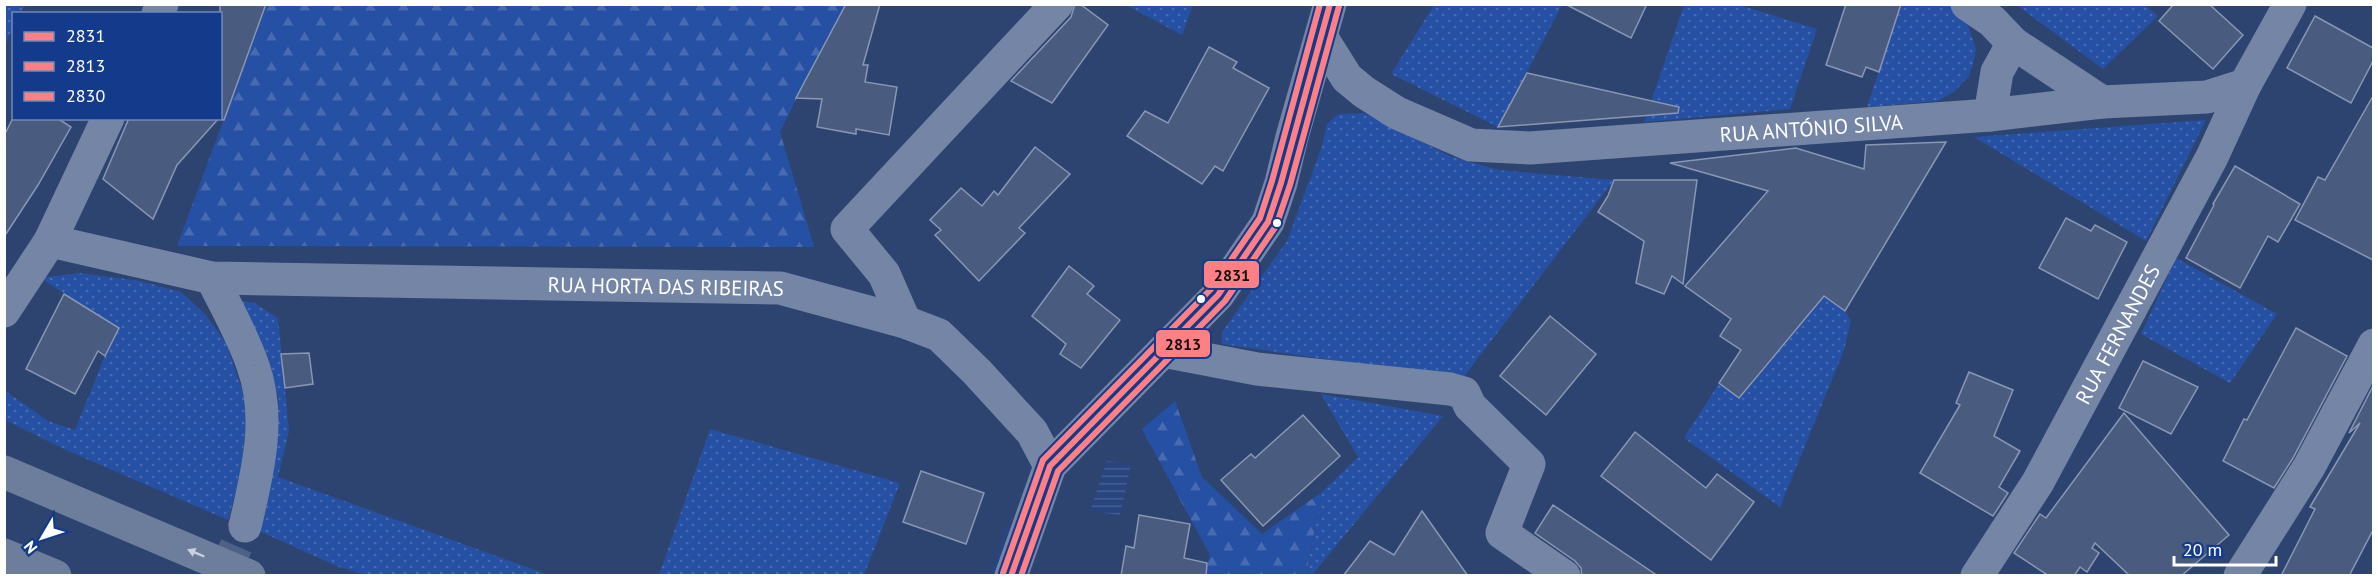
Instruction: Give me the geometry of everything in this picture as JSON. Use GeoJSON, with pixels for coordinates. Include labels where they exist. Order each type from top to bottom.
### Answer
{"type":"FeatureCollection","features":[{"type":"Feature","properties":{"kind":"highway"},"geometry":{"type":"LineString","coordinates":[[4,472],[249,576]]}},
{"type":"Feature","properties":{"kind":"highway"},"geometry":{"type":"LineString","coordinates":[[4,555],[55,576]]}},
{"type":"Feature","properties":{"kind":"street"},"geometry":{"type":"LineString","coordinates":[[905,322],[884,274],[846,229],[1057,4]]}},
{"type":"Feature","properties":{"kind":"street"},"geometry":{"type":"LineString","coordinates":[[1011,576],[1050,466],[1218,294],[1268,222],[1281,183],[1330,4]]}},
{"type":"Feature","properties":{"kind":"street"},"geometry":{"type":"LineString","coordinates":[[1967,4],[1992,21],[2013,43],[2102,102]]}},
{"type":"Feature","properties":{"kind":"street"},"geometry":{"type":"LineString","coordinates":[[2245,85],[2290,4]]}},
{"type":"Feature","properties":{"kind":"street","name":"RUA ANTÓNIO SILVA"},"geometry":{"type":"LineString","coordinates":[[1322,38],[1347,78],[1364,92],[1397,113],[1471,145],[1530,148],[1990,115],[2102,102],[2207,97],[2245,85]]}},
{"type":"Feature","properties":{"kind":"street"},"geometry":{"type":"LineString","coordinates":[[1990,115],[1997,72],[2013,43]]}},
{"type":"Feature","properties":{"kind":"street","name":"RUA FERNANDES"},"geometry":{"type":"LineString","coordinates":[[1977,576],[2038,482],[2212,157],[2245,85]]}},
{"type":"Feature","properties":{"kind":"street"},"geometry":{"type":"LineString","coordinates":[[4,311],[50,241],[107,120]]}},
{"type":"Feature","properties":{"kind":"street","name":"RUA HORTA DAS RIBEIRAS"},"geometry":{"type":"LineString","coordinates":[[50,241],[212,278],[780,288],[905,322],[939,335],[977,372],[1032,432],[1050,466]]}},
{"type":"Feature","properties":{"kind":"street"},"geometry":{"type":"LineString","coordinates":[[212,278],[254,367],[262,410],[259,467],[245,526]]}},
{"type":"Feature","properties":{"kind":"street"},"geometry":{"type":"LineString","coordinates":[[2240,576],[2309,467],[2373,345]]}},
{"type":"Feature","properties":{"kind":"street"},"geometry":{"type":"LineString","coordinates":[[1163,351],[1257,369],[1450,389],[1464,393],[1470,406],[1528,464],[1502,533],[1564,576]]}},
{"type":"Feature","properties":{"kind":"green space"},"geometry":{"type":"Polygon","coordinates":[[[5,4],[25,5],[21,12],[12,12],[12,29],[5,45],[5,4]]]}},
{"type":"Feature","properties":{"kind":"green space"},"geometry":{"type":"Polygon","coordinates":[[[266,5],[846,5],[826,39],[780,132],[814,247],[177,246],[266,5]]]}},
{"type":"Feature","properties":{"kind":"green space"},"geometry":{"type":"Polygon","coordinates":[[[1126,5],[1193,5],[1182,35],[1126,5]]]}},
{"type":"Feature","properties":{"kind":"green space"},"geometry":{"type":"Polygon","coordinates":[[[1434,5],[1562,5],[1498,127],[1391,74],[1434,5]]]}},
{"type":"Feature","properties":{"kind":"green space"},"geometry":{"type":"Polygon","coordinates":[[[1684,5],[1739,5],[1817,29],[1790,109],[1644,122],[1684,5]]]}},
{"type":"Feature","properties":{"kind":"green space"},"geometry":{"type":"Polygon","coordinates":[[[1901,5],[1949,5],[1965,16],[1976,49],[1969,76],[1955,91],[1938,101],[1867,107],[1901,5]]]}},
{"type":"Feature","properties":{"kind":"green space"},"geometry":{"type":"Polygon","coordinates":[[[2019,5],[2145,5],[2158,16],[2103,69],[2019,5]]]}},
{"type":"Feature","properties":{"kind":"green space"},"geometry":{"type":"Polygon","coordinates":[[[1364,113],[1450,156],[1498,170],[1614,180],[1462,379],[1222,344],[1222,332],[1287,241],[1322,146],[1327,124],[1338,114],[1364,113]]]}},
{"type":"Feature","properties":{"kind":"green space"},"geometry":{"type":"Polygon","coordinates":[[[2206,120],[2146,241],[1974,137],[2206,120]]]}},
{"type":"Feature","properties":{"kind":"green space"},"geometry":{"type":"Polygon","coordinates":[[[2176,258],[2277,314],[2230,383],[2141,334],[2176,258]]]}},
{"type":"Feature","properties":{"kind":"green space"},"geometry":{"type":"Polygon","coordinates":[[[80,273],[140,281],[181,292],[205,314],[226,343],[247,404],[242,469],[228,520],[66,450],[5,420],[4,390],[48,421],[75,430],[106,353],[119,328],[40,278],[80,273]]]}},
{"type":"Feature","properties":{"kind":"green space"},"geometry":{"type":"Polygon","coordinates":[[[1824,296],[1845,311],[1851,321],[1844,350],[1780,507],[1684,438],[1719,383],[1739,398],[1824,296]]]}},
{"type":"Feature","properties":{"kind":"green space"},"geometry":{"type":"Polygon","coordinates":[[[235,300],[254,303],[278,318],[289,431],[278,477],[549,575],[366,575],[339,567],[259,531],[279,400],[274,380],[235,300]]]}},
{"type":"Feature","properties":{"kind":"green space"},"geometry":{"type":"Polygon","coordinates":[[[1321,394],[1443,416],[1312,575],[1306,576],[1322,492],[1358,457],[1321,394]]]}},
{"type":"Feature","properties":{"kind":"green space"},"geometry":{"type":"Polygon","coordinates":[[[1175,401],[1202,477],[1262,534],[1322,492],[1306,575],[1203,575],[1210,555],[1142,429],[1175,401]]]}},
{"type":"Feature","properties":{"kind":"green space"},"geometry":{"type":"Polygon","coordinates":[[[710,429],[900,483],[864,575],[659,575],[710,429]]]}},
{"type":"Feature","properties":{"kind":"shaded area"},"geometry":{"type":"Polygon","coordinates":[[[1107,461],[1131,464],[1120,515],[1090,511],[1107,461]]]}},
{"type":"Feature","properties":{"kind":"building"},"geometry":{"type":"Polygon","coordinates":[[[220,4],[266,4],[224,120],[222,120],[222,12],[220,12],[220,4]]]}},
{"type":"Feature","properties":{"kind":"building"},"geometry":{"type":"Polygon","coordinates":[[[846,4],[880,4],[863,65],[868,65],[865,82],[897,87],[889,135],[856,129],[856,134],[817,127],[822,99],[796,98],[846,4]]]}},
{"type":"Feature","properties":{"kind":"building"},"geometry":{"type":"Polygon","coordinates":[[[1075,4],[1080,4],[1108,25],[1052,103],[1011,81],[1071,17],[1075,4]]]}},
{"type":"Feature","properties":{"kind":"building"},"geometry":{"type":"Polygon","coordinates":[[[1565,4],[1647,4],[1631,38],[1565,4]]]}},
{"type":"Feature","properties":{"kind":"building"},"geometry":{"type":"Polygon","coordinates":[[[1846,4],[1901,4],[1879,72],[1866,67],[1862,77],[1826,65],[1846,4]]]}},
{"type":"Feature","properties":{"kind":"building"},"geometry":{"type":"Polygon","coordinates":[[[2174,4],[2209,4],[2243,35],[2213,69],[2159,21],[2174,4]]]}},
{"type":"Feature","properties":{"kind":"building"},"geometry":{"type":"Polygon","coordinates":[[[2315,16],[2373,48],[2373,61],[2351,103],[2287,68],[2315,16]]]}},
{"type":"Feature","properties":{"kind":"building"},"geometry":{"type":"Polygon","coordinates":[[[1209,47],[1237,62],[1233,68],[1269,88],[1223,171],[1215,166],[1202,184],[1127,136],[1145,111],[1168,123],[1209,47]]]}},
{"type":"Feature","properties":{"kind":"building"},"geometry":{"type":"Polygon","coordinates":[[[1527,73],[1679,107],[1678,113],[1498,127],[1527,73]]]}},
{"type":"Feature","properties":{"kind":"building"},"geometry":{"type":"Polygon","coordinates":[[[2373,96],[2373,260],[2295,220],[2318,177],[2325,180],[2373,96]]]}},
{"type":"Feature","properties":{"kind":"building"},"geometry":{"type":"Polygon","coordinates":[[[12,120],[60,120],[71,127],[38,185],[4,237],[4,136],[12,120]]]}},
{"type":"Feature","properties":{"kind":"building"},"geometry":{"type":"Polygon","coordinates":[[[128,120],[217,120],[177,165],[153,219],[103,179],[128,120]]]}},
{"type":"Feature","properties":{"kind":"building"},"geometry":{"type":"Polygon","coordinates":[[[1946,142],[1845,311],[1824,296],[1739,398],[1719,383],[1741,350],[1720,336],[1731,319],[1685,286],[1768,191],[1670,163],[1796,148],[1864,169],[1866,145],[1946,142]]]}},
{"type":"Feature","properties":{"kind":"building"},"geometry":{"type":"Polygon","coordinates":[[[1035,147],[1070,174],[1019,228],[1025,233],[979,281],[935,235],[941,230],[930,220],[961,188],[982,206],[994,191],[998,195],[1035,147]]]}},
{"type":"Feature","properties":{"kind":"building"},"geometry":{"type":"Polygon","coordinates":[[[2235,166],[2300,204],[2278,242],[2268,236],[2240,288],[2186,258],[2235,166]]]}},
{"type":"Feature","properties":{"kind":"building"},"geometry":{"type":"Polygon","coordinates":[[[1614,180],[1697,180],[1683,284],[1672,276],[1664,294],[1636,283],[1644,241],[1598,212],[1614,180]]]}},
{"type":"Feature","properties":{"kind":"building"},"geometry":{"type":"Polygon","coordinates":[[[2066,218],[2091,231],[2095,225],[2127,242],[2098,299],[2039,268],[2066,218]]]}},
{"type":"Feature","properties":{"kind":"building"},"geometry":{"type":"Polygon","coordinates":[[[1069,266],[1094,286],[1087,294],[1120,320],[1081,368],[1060,354],[1066,344],[1032,316],[1069,266]]]}},
{"type":"Feature","properties":{"kind":"building"},"geometry":{"type":"Polygon","coordinates":[[[64,294],[119,328],[105,356],[98,351],[75,394],[26,369],[64,294]]]}},
{"type":"Feature","properties":{"kind":"building"},"geometry":{"type":"Polygon","coordinates":[[[1550,316],[1596,354],[1546,415],[1500,376],[1550,316]]]}},
{"type":"Feature","properties":{"kind":"building"},"geometry":{"type":"Polygon","coordinates":[[[2296,328],[2347,356],[2293,458],[2274,488],[2223,461],[2296,328]]]}},
{"type":"Feature","properties":{"kind":"building"},"geometry":{"type":"Polygon","coordinates":[[[309,353],[313,384],[285,388],[281,354],[309,353]]]}},
{"type":"Feature","properties":{"kind":"building"},"geometry":{"type":"Polygon","coordinates":[[[2143,361],[2198,387],[2171,434],[2119,408],[2143,361]]]}},
{"type":"Feature","properties":{"kind":"building"},"geometry":{"type":"Polygon","coordinates":[[[1969,372],[2013,390],[1994,436],[2020,451],[1999,487],[2008,493],[1993,516],[1920,473],[1960,405],[1956,403],[1969,372]]]}},
{"type":"Feature","properties":{"kind":"building"},"geometry":{"type":"Polygon","coordinates":[[[2373,386],[2373,530],[2349,576],[2281,576],[2315,509],[2310,507],[2360,423],[2349,433],[2373,386]]]}},
{"type":"Feature","properties":{"kind":"building"},"geometry":{"type":"Polygon","coordinates":[[[2124,413],[2229,535],[2181,576],[2130,576],[2095,543],[2092,548],[2099,553],[2087,572],[2080,567],[2074,576],[2049,576],[2014,553],[2040,514],[2046,518],[2124,413]]]}},
{"type":"Feature","properties":{"kind":"building"},"geometry":{"type":"Polygon","coordinates":[[[1303,415],[1340,456],[1263,526],[1221,480],[1251,454],[1255,458],[1303,415]]]}},
{"type":"Feature","properties":{"kind":"building"},"geometry":{"type":"Polygon","coordinates":[[[1635,432],[1706,488],[1717,474],[1754,502],[1711,560],[1601,476],[1635,432]]]}},
{"type":"Feature","properties":{"kind":"building"},"geometry":{"type":"Polygon","coordinates":[[[921,471],[984,493],[966,544],[903,522],[921,471]]]}},
{"type":"Feature","properties":{"kind":"building"},"geometry":{"type":"Polygon","coordinates":[[[1553,505],[1658,576],[1582,576],[1581,568],[1575,561],[1535,533],[1553,505]]]}},
{"type":"Feature","properties":{"kind":"building"},"geometry":{"type":"Polygon","coordinates":[[[1422,511],[1468,576],[1343,576],[1370,541],[1394,555],[1422,511]]]}},
{"type":"Feature","properties":{"kind":"building"},"geometry":{"type":"Polygon","coordinates":[[[1139,515],[1190,524],[1184,558],[1207,563],[1206,576],[1121,576],[1126,546],[1134,548],[1139,515]]]}},
{"type":"Feature","properties":{"kind":"waterway"},"geometry":{"type":"LineString","coordinates":[[994,576],[1010,529]]}},
{"type":"Feature","properties":{"kind":"tunnel"},"geometry":{"type":"LineString","coordinates":[[223,576],[245,526]]}},
{"type":"Feature","properties":{"kind":"transit line","name":"2830"},"geometry":{"type":"LineString","coordinates":[[1003,573],[1043,460],[1211,289],[1260,218],[1320,4]]}},
{"type":"Feature","properties":{"kind":"transit line","name":"2831"},"geometry":{"type":"LineString","coordinates":[[1011,576],[1050,466],[1218,295],[1268,222],[1281,183],[1330,4]]}},
{"type":"Feature","properties":{"kind":"transit line","name":"2813"},"geometry":{"type":"LineString","coordinates":[[1021,576],[1058,471],[1225,301],[1276,226],[1290,185],[1339,6]]}}]}
